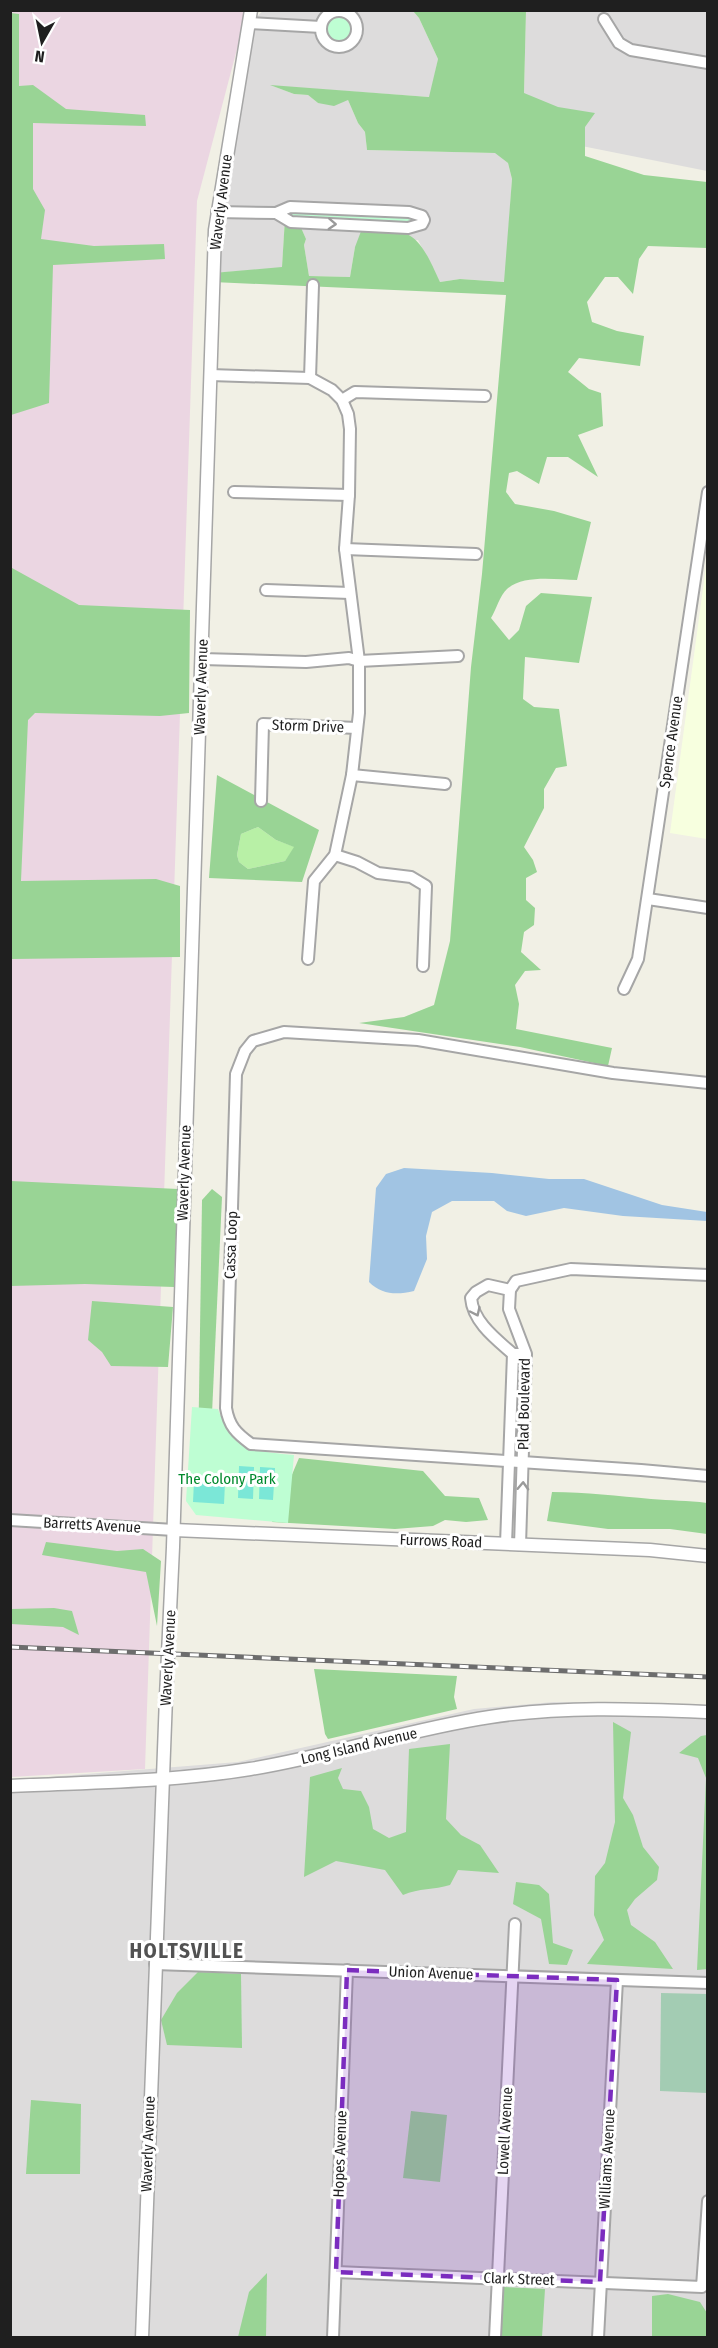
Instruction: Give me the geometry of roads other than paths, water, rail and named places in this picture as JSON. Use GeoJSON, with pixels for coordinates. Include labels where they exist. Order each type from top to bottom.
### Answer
{"type":"FeatureCollection","features":[{"type":"Feature","properties":{"kind":"street"},"geometry":{"type":"LineString","coordinates":[[250,17],[321,27]]}},
{"type":"Feature","properties":{"kind":"street","name":"Waverly Avenue"},"geometry":{"type":"LineString","coordinates":[[142,2337],[174,1530],[217,212],[250,17]]}},
{"type":"Feature","properties":{"kind":"street"},"geometry":{"type":"LineString","coordinates":[[604,19],[619,43],[631,50],[708,63]]}},
{"type":"Feature","properties":{"kind":"street"},"geometry":{"type":"LineString","coordinates":[[217,212],[276,213],[290,207],[302,207],[408,212],[422,216],[424,220],[422,224],[408,228],[291,222],[276,213]]}},
{"type":"Feature","properties":{"kind":"street"},"geometry":{"type":"LineString","coordinates":[[310,378],[313,285]]}},
{"type":"Feature","properties":{"kind":"street"},"geometry":{"type":"LineString","coordinates":[[210,375],[310,378],[332,390],[342,400],[355,392],[485,396]]}},
{"type":"Feature","properties":{"kind":"street","name":"Storm Drive"},"geometry":{"type":"LineString","coordinates":[[308,959],[314,881],[335,855],[352,775],[359,714],[358,661],[345,549],[350,429],[342,400]]}},
{"type":"Feature","properties":{"kind":"street"},"geometry":{"type":"LineString","coordinates":[[234,492],[349,495]]}},
{"type":"Feature","properties":{"kind":"street","name":"Spence Avenue"},"geometry":{"type":"LineString","coordinates":[[624,989],[639,959],[708,492]]}},
{"type":"Feature","properties":{"kind":"street"},"geometry":{"type":"LineString","coordinates":[[345,549],[476,554]]}},
{"type":"Feature","properties":{"kind":"street"},"geometry":{"type":"LineString","coordinates":[[266,590],[350,593]]}},
{"type":"Feature","properties":{"kind":"street"},"geometry":{"type":"LineString","coordinates":[[202,659],[306,662],[349,658],[358,661],[458,657]]}},
{"type":"Feature","properties":{"kind":"street","name":"Storm Drive"},"geometry":{"type":"LineString","coordinates":[[261,801],[263,724],[357,728]]}},
{"type":"Feature","properties":{"kind":"street"},"geometry":{"type":"LineString","coordinates":[[352,775],[445,784]]}},
{"type":"Feature","properties":{"kind":"street"},"geometry":{"type":"LineString","coordinates":[[335,855],[357,862],[378,873],[411,877],[426,886],[423,966]]}},
{"type":"Feature","properties":{"kind":"street"},"geometry":{"type":"LineString","coordinates":[[648,898],[708,908]]}},
{"type":"Feature","properties":{"kind":"street","name":"Cassa Loop"},"geometry":{"type":"LineString","coordinates":[[708,1083],[614,1073],[417,1040],[284,1032],[253,1041],[245,1051],[236,1074],[227,1384],[227,1414],[235,1433],[250,1444],[708,1476]]}},
{"type":"Feature","properties":{"kind":"street"},"geometry":{"type":"LineString","coordinates":[[526,1354],[513,1354],[484,1327],[472,1306],[471,1298],[476,1292],[488,1286],[510,1290],[516,1281],[571,1269],[708,1275]]}},
{"type":"Feature","properties":{"kind":"street","name":"Plad Boulevard"},"geometry":{"type":"LineString","coordinates":[[510,1290],[509,1309],[526,1354],[520,1545]]}},
{"type":"Feature","properties":{"kind":"street","name":"Plad Boulevard"},"geometry":{"type":"LineString","coordinates":[[506,1544],[513,1354]]}},
{"type":"Feature","properties":{"kind":"street","name":"Barretts Avenue"},"geometry":{"type":"LineString","coordinates":[[10,1520],[174,1530]]}},
{"type":"Feature","properties":{"kind":"street","name":"Furrows Road"},"geometry":{"type":"LineString","coordinates":[[174,1530],[650,1550],[708,1556]]}},
{"type":"Feature","properties":{"kind":"street","name":"Long Island Avenue"},"geometry":{"type":"LineString","coordinates":[[10,1786],[208,1776],[291,1762],[503,1715],[599,1708],[708,1712]]}},
{"type":"Feature","properties":{"kind":"street","name":"Lowell Avenue"},"geometry":{"type":"LineString","coordinates":[[495,2337],[515,1924]]}},
{"type":"Feature","properties":{"kind":"street","name":"Union Avenue"},"geometry":{"type":"LineString","coordinates":[[155,1964],[708,1983]]}},
{"type":"Feature","properties":{"kind":"street","name":"Hopes Avenue"},"geometry":{"type":"LineString","coordinates":[[333,2337],[347,1970]]}},
{"type":"Feature","properties":{"kind":"street","name":"Williams Avenue"},"geometry":{"type":"LineString","coordinates":[[598,2337],[617,1980]]}},
{"type":"Feature","properties":{"kind":"street","name":"Clark Street"},"geometry":{"type":"LineString","coordinates":[[336,2272],[702,2287],[708,2201]]}},
{"type":"Feature","properties":{"kind":"railway"},"geometry":{"type":"LineString","coordinates":[[10,1647],[708,1677]]}},
{"type":"Feature","properties":{"kind":"district","name":"HOLTSVILLE"},"geometry":{"type":"Point","coordinates":[187,1951]}},
{"type":"Feature","properties":{"kind":"park label","name":"The Colony Park"},"geometry":{"type":"Point","coordinates":[227,1479]}}]}
